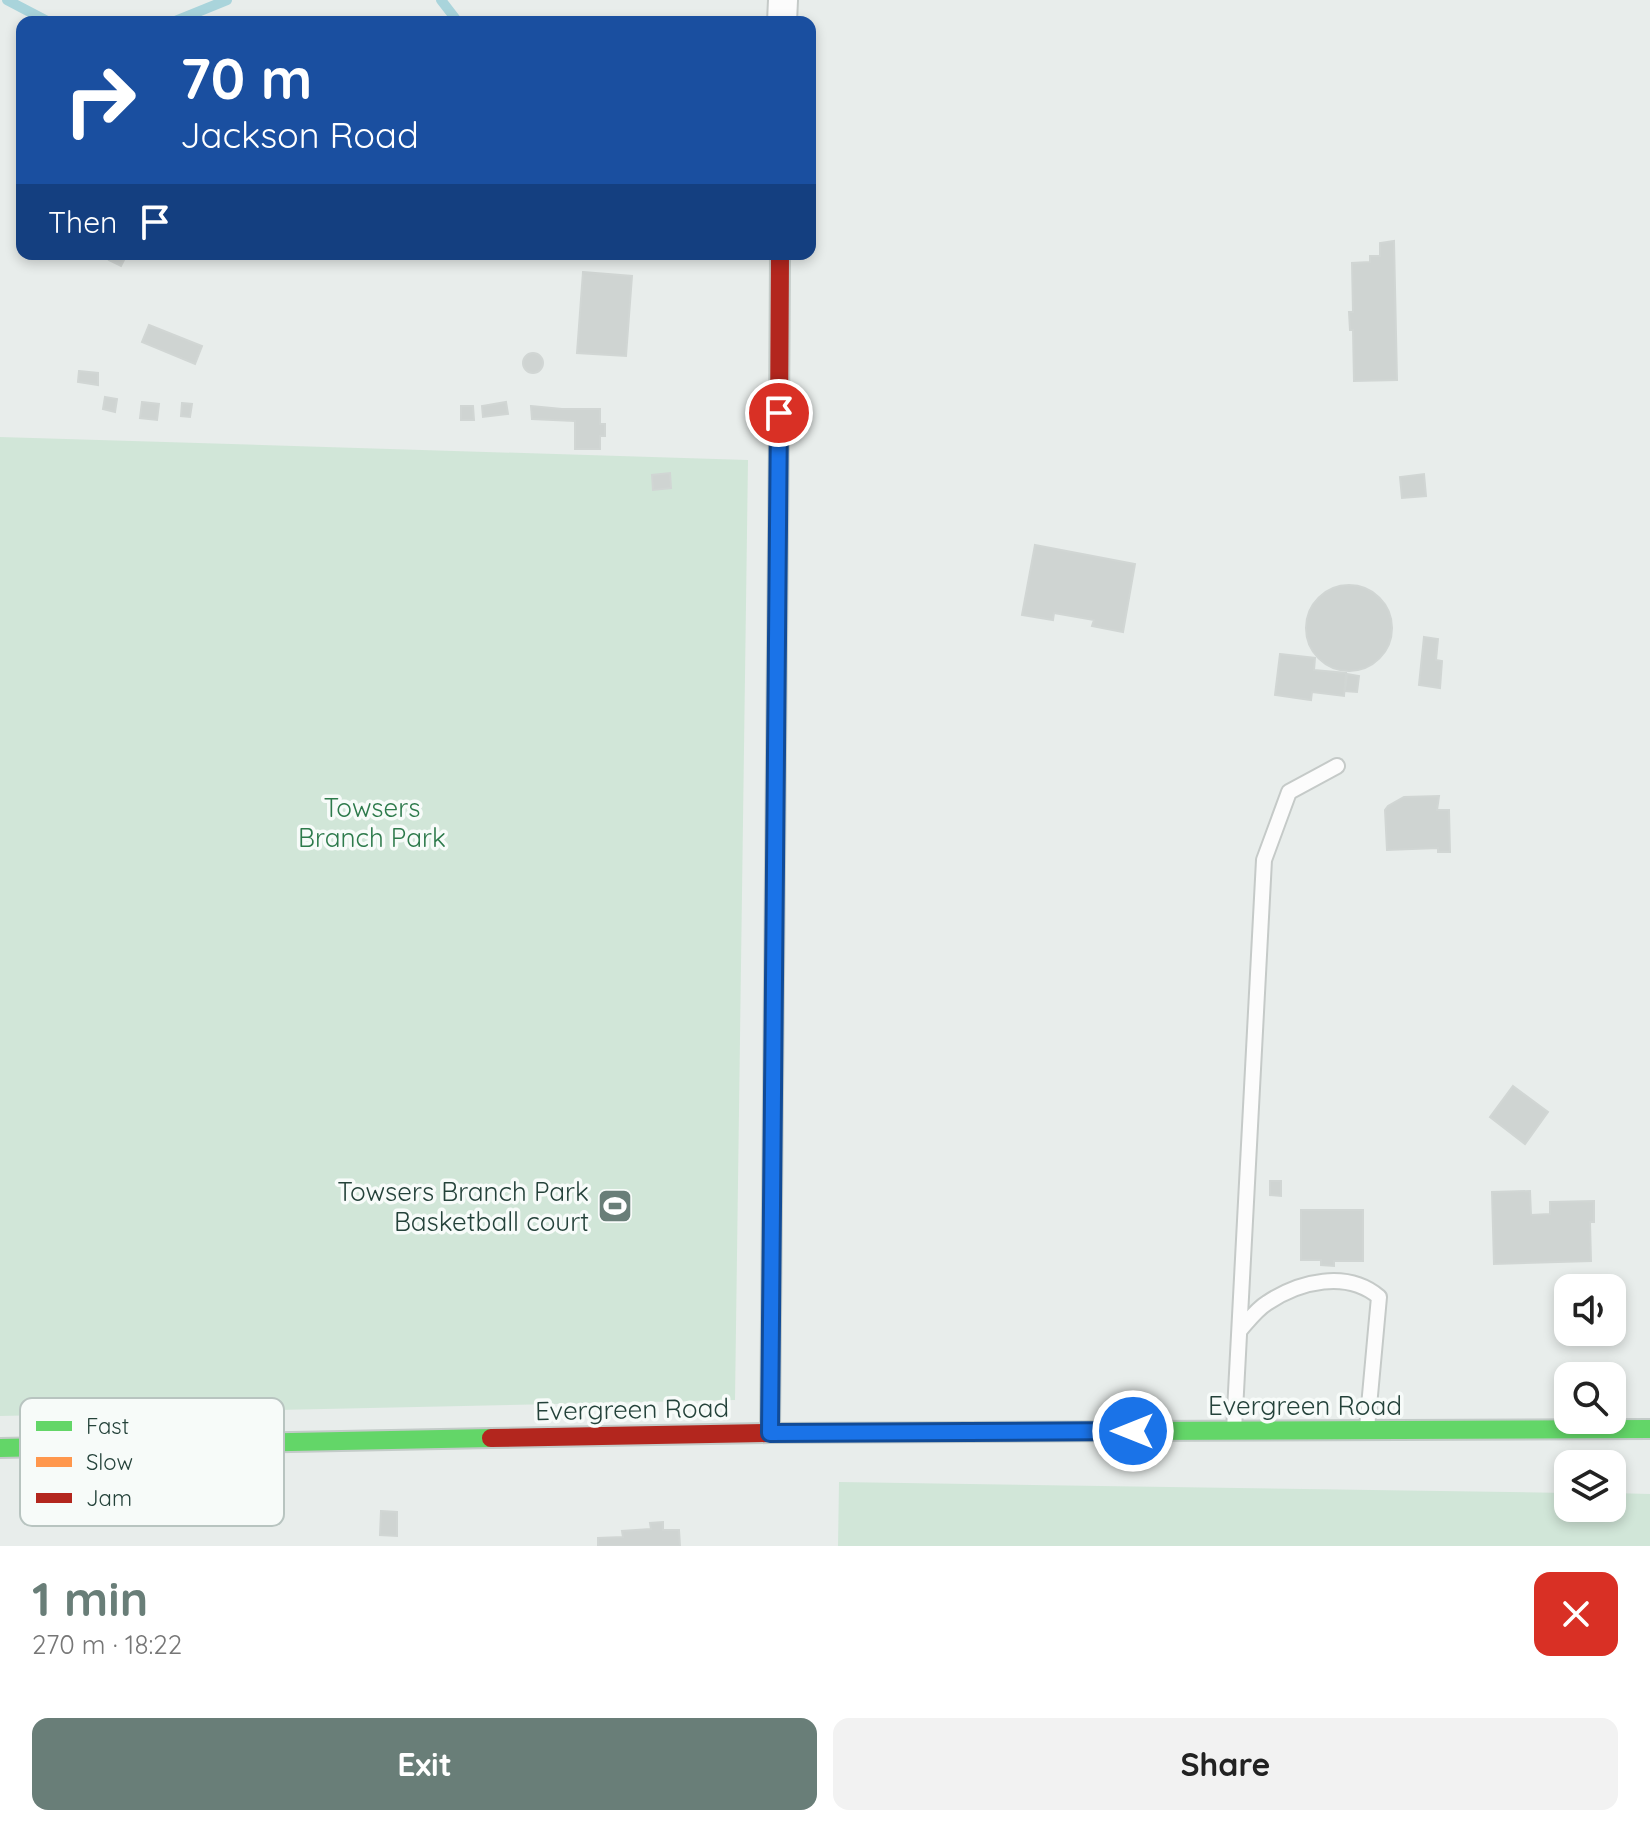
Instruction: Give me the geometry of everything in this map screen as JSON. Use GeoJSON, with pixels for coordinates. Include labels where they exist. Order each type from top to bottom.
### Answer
{"type":"FeatureCollection","features":[{"type":"Feature","properties":{"kind":"street"},"geometry":{"type":"LineString","coordinates":[[770,1433],[780,260]]}},
{"type":"Feature","properties":{"kind":"street","name":"Evergreen Road"},"geometry":{"type":"LineString","coordinates":[[284,1442],[770,1433],[1650,1429]]}},
{"type":"Feature","properties":{"kind":"street","name":"Evergreen Road"},"geometry":{"type":"LineString","coordinates":[[0,1448],[20,1448]]}},
{"type":"Feature","properties":{"kind":"lane"},"geometry":{"type":"LineString","coordinates":[[1234,1431],[1264,860],[1289,792],[1337,766]]}},
{"type":"Feature","properties":{"kind":"lane"},"geometry":{"type":"LineString","coordinates":[[1240,1330],[1265,1304],[1301,1285],[1340,1280],[1369,1289],[1379,1297],[1366,1430]]}},
{"type":"Feature","properties":{"kind":"green space","name":"Towsers Branch Park"},"geometry":{"type":"Polygon","coordinates":[[[0,437],[748,460],[735,1400],[284,1410],[284,1398],[20,1398],[20,1416],[0,1416],[0,437]]]}},
{"type":"Feature","properties":{"kind":"green space"},"geometry":{"type":"Polygon","coordinates":[[[839,1482],[1554,1493],[1554,1522],[1626,1522],[1626,1493],[1650,1494],[1650,1546],[838,1546],[839,1482]]]}},
{"type":"Feature","properties":{"kind":"building"},"geometry":{"type":"Polygon","coordinates":[[[1394,241],[1397,380],[1354,381],[1353,330],[1350,330],[1349,312],[1353,312],[1352,263],[1370,262],[1370,256],[1380,256],[1380,243],[1394,241]]]}},
{"type":"Feature","properties":{"kind":"building"},"geometry":{"type":"Polygon","coordinates":[[[109,260],[124,260],[121,266],[109,260]]]}},
{"type":"Feature","properties":{"kind":"building"},"geometry":{"type":"Polygon","coordinates":[[[583,272],[632,276],[626,356],[577,353],[583,272]]]}},
{"type":"Feature","properties":{"kind":"building"},"geometry":{"type":"Polygon","coordinates":[[[149,325],[202,346],[195,364],[142,342],[149,325]]]}},
{"type":"Feature","properties":{"kind":"building"},"geometry":{"type":"Polygon","coordinates":[[[533,353],[540,356],[543,363],[540,370],[533,373],[526,370],[523,363],[526,356],[533,353]]]}},
{"type":"Feature","properties":{"kind":"building"},"geometry":{"type":"Polygon","coordinates":[[[79,371],[98,373],[98,385],[78,382],[79,371]]]}},
{"type":"Feature","properties":{"kind":"building"},"geometry":{"type":"Polygon","coordinates":[[[105,397],[117,399],[115,412],[103,409],[105,397]]]}},
{"type":"Feature","properties":{"kind":"building"},"geometry":{"type":"Polygon","coordinates":[[[142,402],[159,404],[157,420],[140,418],[142,402]]]}},
{"type":"Feature","properties":{"kind":"building"},"geometry":{"type":"Polygon","coordinates":[[[506,402],[508,414],[483,417],[482,406],[506,402]]]}},
{"type":"Feature","properties":{"kind":"building"},"geometry":{"type":"Polygon","coordinates":[[[182,403],[192,404],[190,417],[181,416],[182,403]]]}},
{"type":"Feature","properties":{"kind":"building"},"geometry":{"type":"Polygon","coordinates":[[[461,406],[473,406],[474,420],[461,420],[461,406]]]}},
{"type":"Feature","properties":{"kind":"building"},"geometry":{"type":"Polygon","coordinates":[[[531,406],[600,409],[600,424],[605,424],[605,436],[600,436],[600,449],[575,449],[575,421],[532,419],[531,406]]]}},
{"type":"Feature","properties":{"kind":"building"},"geometry":{"type":"Polygon","coordinates":[[[670,473],[671,488],[653,490],[652,475],[670,473]]]}},
{"type":"Feature","properties":{"kind":"building"},"geometry":{"type":"Polygon","coordinates":[[[1424,474],[1426,496],[1402,498],[1400,477],[1424,474]]]}},
{"type":"Feature","properties":{"kind":"building"},"geometry":{"type":"Polygon","coordinates":[[[1035,545],[1135,564],[1123,632],[1092,626],[1094,620],[1054,613],[1053,620],[1022,615],[1035,545]]]}},
{"type":"Feature","properties":{"kind":"building"},"geometry":{"type":"Polygon","coordinates":[[[1349,585],[1366,588],[1380,597],[1389,611],[1392,628],[1389,645],[1380,659],[1366,668],[1349,671],[1332,668],[1318,659],[1309,645],[1306,628],[1309,611],[1318,597],[1332,588],[1349,585]]]}},
{"type":"Feature","properties":{"kind":"building"},"geometry":{"type":"Polygon","coordinates":[[[1424,637],[1438,639],[1436,660],[1442,661],[1440,688],[1419,685],[1424,637]]]}},
{"type":"Feature","properties":{"kind":"building"},"geometry":{"type":"Polygon","coordinates":[[[1280,654],[1315,658],[1314,670],[1346,673],[1344,696],[1312,692],[1311,700],[1275,695],[1280,654]]]}},
{"type":"Feature","properties":{"kind":"building"},"geometry":{"type":"Polygon","coordinates":[[[1347,674],[1359,676],[1357,692],[1345,691],[1347,674]]]}},
{"type":"Feature","properties":{"kind":"building"},"geometry":{"type":"Polygon","coordinates":[[[1439,796],[1437,810],[1449,810],[1450,852],[1438,852],[1438,848],[1387,850],[1385,810],[1388,806],[1404,797],[1439,796]]]}},
{"type":"Feature","properties":{"kind":"building"},"geometry":{"type":"Polygon","coordinates":[[[1513,1086],[1548,1112],[1525,1144],[1490,1117],[1513,1086]]]}},
{"type":"Feature","properties":{"kind":"building"},"geometry":{"type":"Polygon","coordinates":[[[1270,1181],[1281,1181],[1281,1196],[1270,1195],[1270,1181]]]}},
{"type":"Feature","properties":{"kind":"building"},"geometry":{"type":"Polygon","coordinates":[[[1530,1191],[1531,1215],[1550,1214],[1550,1202],[1594,1201],[1594,1222],[1590,1222],[1591,1261],[1494,1264],[1492,1192],[1530,1191]]]}},
{"type":"Feature","properties":{"kind":"building"},"geometry":{"type":"Polygon","coordinates":[[[1301,1210],[1363,1210],[1363,1261],[1334,1261],[1334,1266],[1321,1265],[1321,1260],[1301,1260],[1301,1210]]]}},
{"type":"Feature","properties":{"kind":"building"},"geometry":{"type":"Polygon","coordinates":[[[381,1511],[397,1512],[397,1536],[380,1535],[381,1511]]]}},
{"type":"Feature","properties":{"kind":"building"},"geometry":{"type":"Polygon","coordinates":[[[663,1522],[663,1530],[679,1530],[680,1546],[598,1546],[598,1538],[623,1537],[622,1531],[651,1529],[650,1523],[663,1522]]]}},
{"type":"Feature","properties":{"kind":"waterway"},"geometry":{"type":"LineString","coordinates":[[7,0],[38,16]]}},
{"type":"Feature","properties":{"kind":"waterway"},"geometry":{"type":"LineString","coordinates":[[188,16],[227,0]]}},
{"type":"Feature","properties":{"kind":"waterway"},"geometry":{"type":"LineString","coordinates":[[441,0],[453,16]]}},
{"type":"Feature","properties":{"kind":"traffic: fast"},"geometry":{"type":"LineString","coordinates":[[776,753],[779,427]]}},
{"type":"Feature","properties":{"kind":"traffic: fast"},"geometry":{"type":"LineString","coordinates":[[1136,1431],[1650,1429]]}},
{"type":"Feature","properties":{"kind":"traffic: fast"},"geometry":{"type":"LineString","coordinates":[[284,1442],[491,1438]]}},
{"type":"Feature","properties":{"kind":"traffic: fast"},"geometry":{"type":"LineString","coordinates":[[0,1448],[20,1448]]}},
{"type":"Feature","properties":{"kind":"traffic: slow"},"geometry":{"type":"LineString","coordinates":[[770,1433],[776,753]]}},
{"type":"Feature","properties":{"kind":"traffic: jam"},"geometry":{"type":"LineString","coordinates":[[779,427],[780,260]]}},
{"type":"Feature","properties":{"kind":"traffic: jam"},"geometry":{"type":"LineString","coordinates":[[491,1438],[1136,1431]]}},
{"type":"Feature","properties":{"kind":"place","name":"Towsers Branch Park Basketball court"},"geometry":{"type":"Point","coordinates":[615,1206]}},
{"type":"Feature","properties":{"kind":"route"},"geometry":{"type":"LineString","coordinates":[[779,413],[770,1433],[1133,1431]]}}]}
